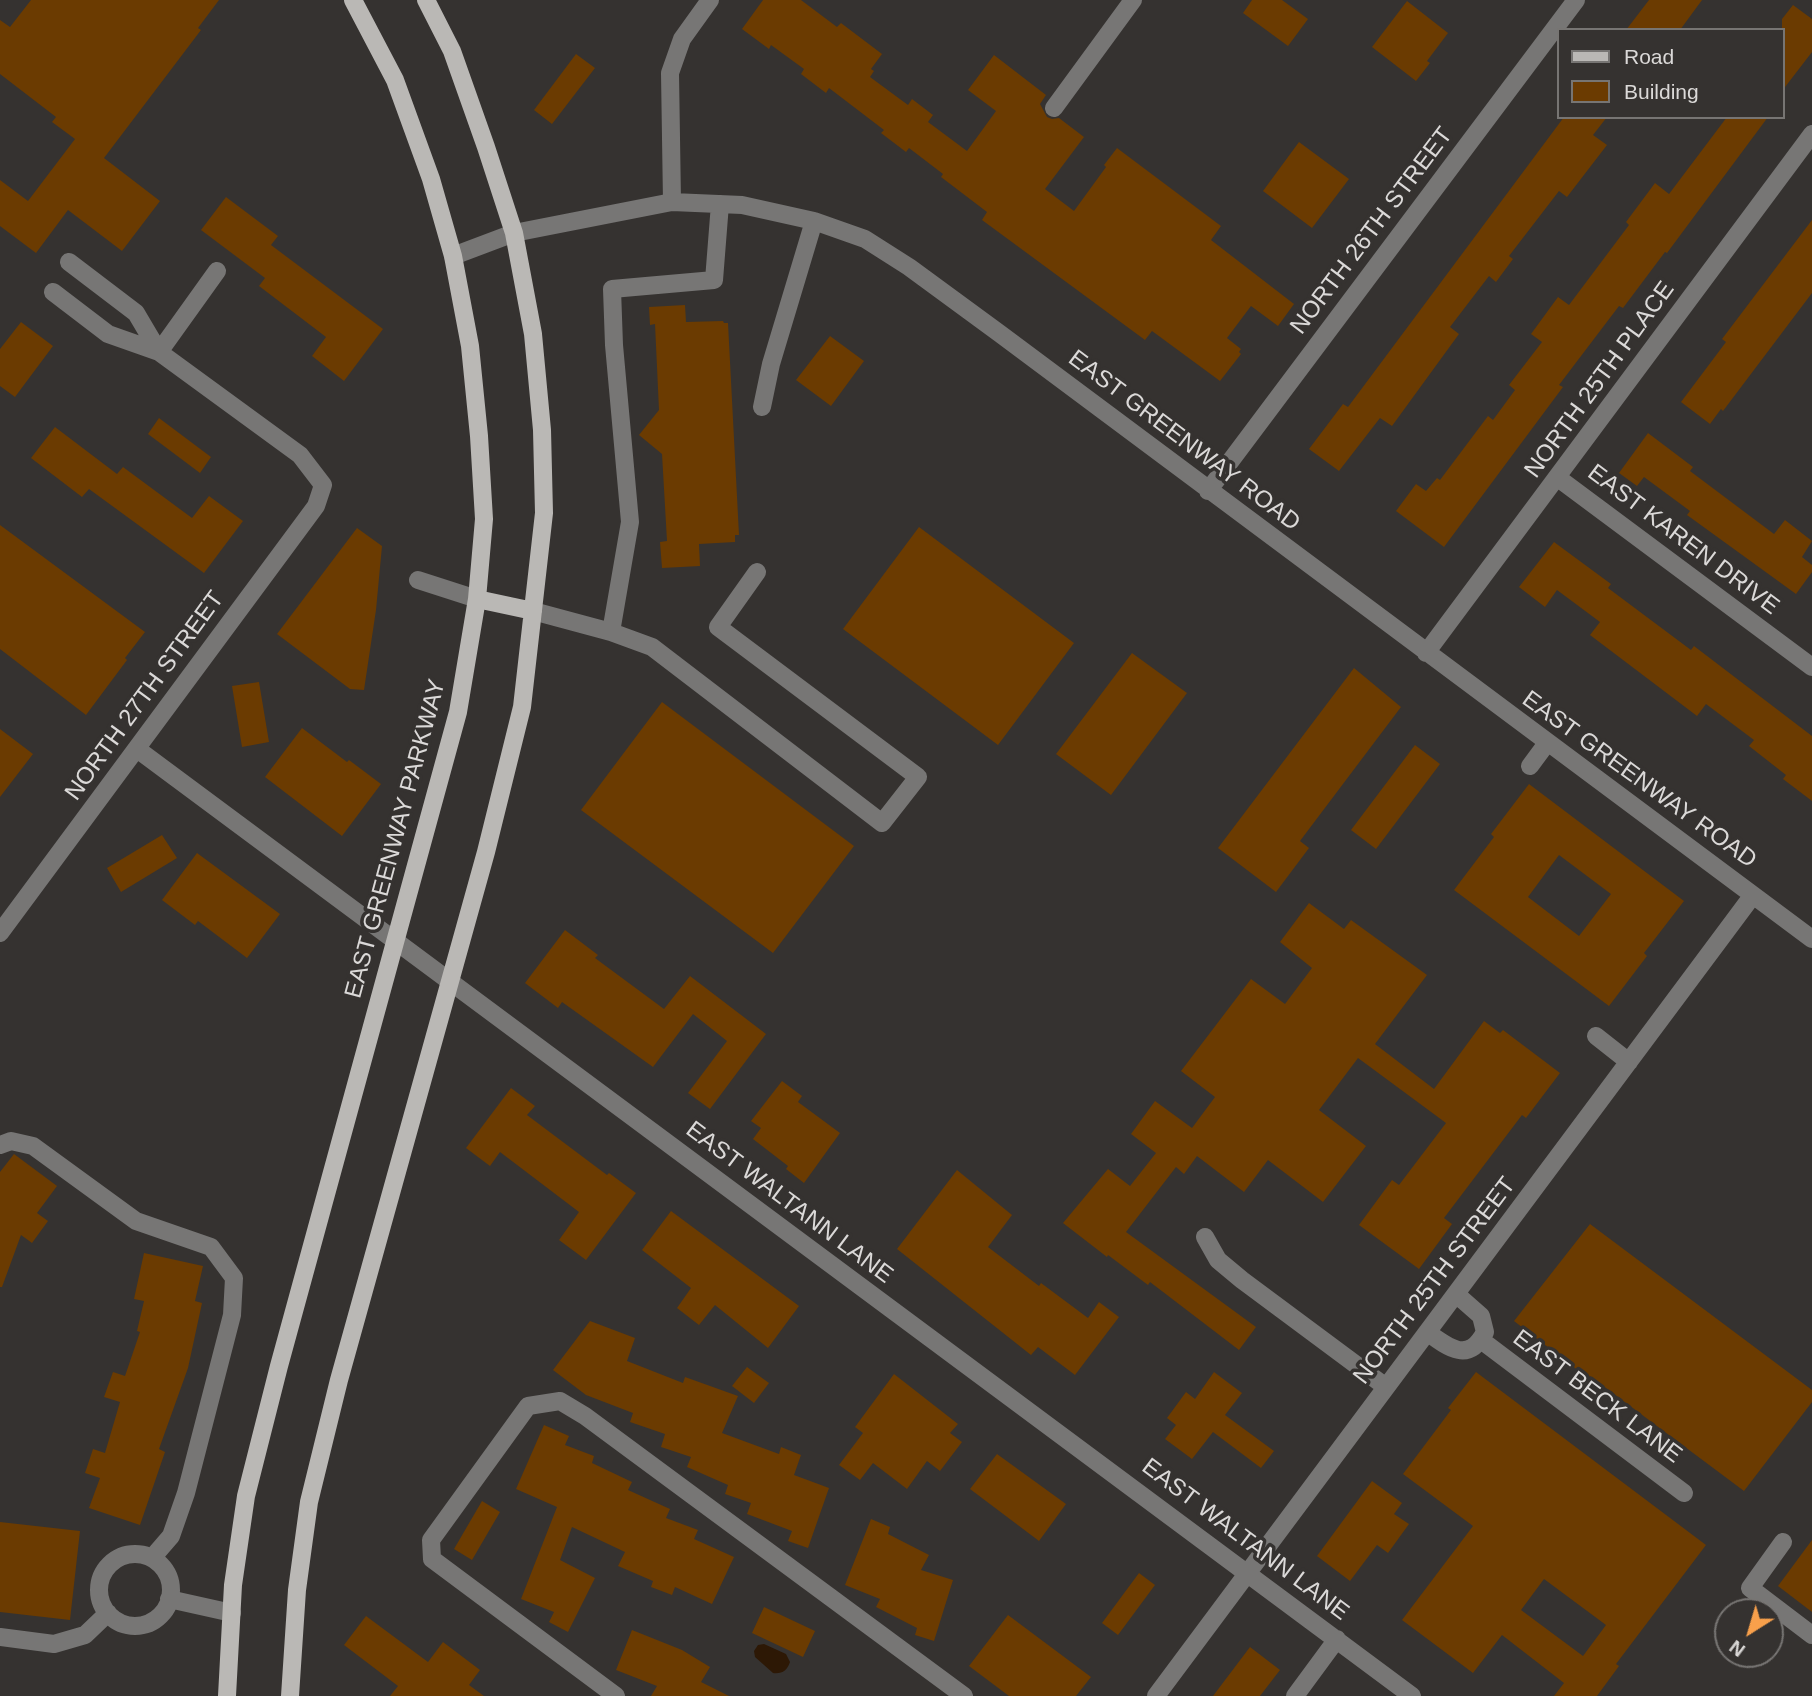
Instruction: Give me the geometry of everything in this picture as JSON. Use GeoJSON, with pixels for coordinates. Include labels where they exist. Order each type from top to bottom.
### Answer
{"type":"FeatureCollection","features":[{"type":"Feature","properties":{"kind":"main road","name":"EAST GREENWAY PARKWAY"},"geometry":{"type":"LineString","coordinates":[[227,1696],[233,1585],[246,1496],[394,939],[458,712],[477,599],[484,519],[470,346],[453,256],[431,178],[395,80],[353,0]]}},
{"type":"Feature","properties":{"kind":"main road"},"geometry":{"type":"LineString","coordinates":[[290,1696],[297,1590],[309,1502],[339,1380],[523,707],[544,513],[542,430],[533,334],[513,233],[452,51],[426,0]]}},
{"type":"Feature","properties":{"kind":"main road"},"geometry":{"type":"LineString","coordinates":[[477,599],[533,611]]}},
{"type":"Feature","properties":{"kind":"street"},"geometry":{"type":"LineString","coordinates":[[671,202],[670,73],[682,39],[710,0]]}},
{"type":"Feature","properties":{"kind":"street"},"geometry":{"type":"LineString","coordinates":[[1054,107],[1133,0]]}},
{"type":"Feature","properties":{"kind":"street","name":"NORTH 26TH STREET"},"geometry":{"type":"LineString","coordinates":[[1208,491],[1576,0]]}},
{"type":"Feature","properties":{"kind":"street","name":"NORTH 25TH PLACE"},"geometry":{"type":"LineString","coordinates":[[1426,653],[1812,134]]}},
{"type":"Feature","properties":{"kind":"street","name":"EAST GREENWAY ROAD"},"geometry":{"type":"LineString","coordinates":[[453,256],[513,233],[671,202],[742,205],[814,221],[865,239],[909,268],[1812,939]]}},
{"type":"Feature","properties":{"kind":"street"},"geometry":{"type":"LineString","coordinates":[[611,632],[630,522],[614,345],[612,289],[714,280],[720,204]]}},
{"type":"Feature","properties":{"kind":"street"},"geometry":{"type":"LineString","coordinates":[[762,407],[771,364],[814,221]]}},
{"type":"Feature","properties":{"kind":"street"},"geometry":{"type":"LineString","coordinates":[[69,262],[136,313],[159,352]]}},
{"type":"Feature","properties":{"kind":"street"},"geometry":{"type":"LineString","coordinates":[[159,352],[217,271]]}},
{"type":"Feature","properties":{"kind":"street"},"geometry":{"type":"LineString","coordinates":[[53,292],[108,334],[159,352]]}},
{"type":"Feature","properties":{"kind":"street","name":"NORTH 27TH STREET"},"geometry":{"type":"LineString","coordinates":[[0,933],[316,506],[323,485],[300,455],[159,352]]}},
{"type":"Feature","properties":{"kind":"street","name":"EAST KAREN DRIVE"},"geometry":{"type":"LineString","coordinates":[[1558,478],[1812,667]]}},
{"type":"Feature","properties":{"kind":"street"},"geometry":{"type":"LineString","coordinates":[[533,611],[611,632],[652,647],[882,823],[918,776],[718,627],[757,572]]}},
{"type":"Feature","properties":{"kind":"street"},"geometry":{"type":"LineString","coordinates":[[418,580],[477,599]]}},
{"type":"Feature","properties":{"kind":"street"},"geometry":{"type":"LineString","coordinates":[[1530,766],[1547,743]]}},
{"type":"Feature","properties":{"kind":"street","name":"EAST WALTANN LANE"},"geometry":{"type":"LineString","coordinates":[[137,749],[1412,1696]]}},
{"type":"Feature","properties":{"kind":"street","name":"NORTH 25TH STREET"},"geometry":{"type":"LineString","coordinates":[[1156,1696],[1753,895]]}},
{"type":"Feature","properties":{"kind":"street"},"geometry":{"type":"LineString","coordinates":[[1596,1036],[1629,1062]]}},
{"type":"Feature","properties":{"kind":"street"},"geometry":{"type":"LineString","coordinates":[[0,1145],[11,1141],[33,1146],[136,1222],[211,1247],[234,1278],[232,1315],[186,1493],[170,1536],[152,1558]]}},
{"type":"Feature","properties":{"kind":"street"},"geometry":{"type":"LineString","coordinates":[[1205,1237],[1218,1260],[1386,1387]]}},
{"type":"Feature","properties":{"kind":"street","name":"EAST BECK LANE"},"geometry":{"type":"LineString","coordinates":[[1427,1332],[1445,1345],[1460,1351],[1475,1348],[1485,1332],[1481,1316],[1456,1294]]}},
{"type":"Feature","properties":{"kind":"street","name":"EAST BECK LANE"},"geometry":{"type":"LineString","coordinates":[[1481,1340],[1684,1493]]}},
{"type":"Feature","properties":{"kind":"street"},"geometry":{"type":"LineString","coordinates":[[616,1696],[432,1559],[431,1540],[528,1406],[560,1401],[585,1416],[964,1696]]}},
{"type":"Feature","properties":{"kind":"street"},"geometry":{"type":"LineString","coordinates":[[1783,1542],[1750,1588],[1812,1635]]}},
{"type":"Feature","properties":{"kind":"street"},"geometry":{"type":"LineString","coordinates":[[129,1554],[152,1558],[168,1576],[171,1587],[169,1599],[156,1619],[145,1624],[121,1623],[108,1613],[100,1597],[102,1574],[118,1558],[129,1554]]}},
{"type":"Feature","properties":{"kind":"street"},"geometry":{"type":"LineString","coordinates":[[169,1599],[232,1613]]}},
{"type":"Feature","properties":{"kind":"street"},"geometry":{"type":"LineString","coordinates":[[0,1637],[54,1644],[85,1635],[108,1613]]}},
{"type":"Feature","properties":{"kind":"street"},"geometry":{"type":"LineString","coordinates":[[1295,1696],[1337,1639]]}},
{"type":"Feature","properties":{"kind":"shaded area"},"geometry":{"type":"Polygon","coordinates":[[[764,1644],[786,1654],[790,1662],[784,1671],[773,1673],[755,1657],[754,1651],[758,1645],[764,1644]]]}},
{"type":"Feature","properties":{"kind":"building"},"geometry":{"type":"Polygon","coordinates":[[[31,0],[219,0],[198,28],[201,30],[104,158],[160,201],[122,251],[68,210],[36,253],[0,226],[0,180],[28,201],[75,139],[52,122],[56,117],[0,74],[0,20],[10,27],[31,0]]]}},
{"type":"Feature","properties":{"kind":"building"},"geometry":{"type":"Polygon","coordinates":[[[763,0],[801,0],[837,27],[841,23],[882,54],[871,69],[874,71],[870,77],[908,105],[912,99],[933,115],[928,122],[967,151],[996,111],[968,90],[994,55],[1046,95],[1040,104],[1047,117],[1059,118],[1084,137],[1045,189],[1074,211],[1117,148],[1221,226],[1211,240],[1294,304],[1278,326],[1251,306],[1227,338],[1241,349],[1241,354],[1220,381],[1152,331],[1145,340],[982,220],[987,212],[941,177],[943,174],[909,148],[906,152],[881,133],[884,130],[829,88],[826,93],[801,74],[804,69],[771,45],[769,49],[742,29],[763,0]]]}},
{"type":"Feature","properties":{"kind":"building"},"geometry":{"type":"Polygon","coordinates":[[[1252,0],[1282,0],[1308,19],[1288,46],[1243,13],[1252,0]]]}},
{"type":"Feature","properties":{"kind":"building"},"geometry":{"type":"Polygon","coordinates":[[[1649,0],[1702,0],[1681,28],[1628,28],[1649,0]]]}},
{"type":"Feature","properties":{"kind":"building"},"geometry":{"type":"Polygon","coordinates":[[[1407,1],[1448,33],[1416,81],[1372,47],[1407,1]]]}},
{"type":"Feature","properties":{"kind":"building"},"geometry":{"type":"Polygon","coordinates":[[[1793,5],[1812,19],[1812,52],[1784,88],[1784,28],[1782,19],[1793,5]]]}},
{"type":"Feature","properties":{"kind":"building"},"geometry":{"type":"Polygon","coordinates":[[[576,54],[595,68],[552,124],[534,110],[576,54]]]}},
{"type":"Feature","properties":{"kind":"building"},"geometry":{"type":"Polygon","coordinates":[[[1563,119],[1605,119],[1593,135],[1607,145],[1567,197],[1559,191],[1509,256],[1513,259],[1496,282],[1489,276],[1450,327],[1459,334],[1392,426],[1380,418],[1339,471],[1309,449],[1343,404],[1348,407],[1563,119]]]}},
{"type":"Feature","properties":{"kind":"building"},"geometry":{"type":"Polygon","coordinates":[[[1725,119],[1767,119],[1667,253],[1665,252],[1623,308],[1619,306],[1559,385],[1563,387],[1444,547],[1396,511],[1416,484],[1426,491],[1437,478],[1440,480],[1488,416],[1493,420],[1515,390],[1509,385],[1542,342],[1531,334],[1558,297],[1569,305],[1629,225],[1626,222],[1655,183],[1669,194],[1725,119]]]}},
{"type":"Feature","properties":{"kind":"building"},"geometry":{"type":"Polygon","coordinates":[[[1299,142],[1349,179],[1312,228],[1263,191],[1299,142]]]}},
{"type":"Feature","properties":{"kind":"building"},"geometry":{"type":"Polygon","coordinates":[[[226,197],[278,236],[271,245],[383,329],[344,381],[312,356],[326,337],[259,286],[265,278],[201,230],[226,197]]]}},
{"type":"Feature","properties":{"kind":"building"},"geometry":{"type":"Polygon","coordinates":[[[1812,220],[1812,293],[1723,411],[1721,409],[1710,424],[1681,402],[1726,342],[1722,339],[1812,220]]]}},
{"type":"Feature","properties":{"kind":"building"},"geometry":{"type":"Polygon","coordinates":[[[685,305],[686,322],[728,323],[739,535],[735,535],[735,542],[699,544],[700,566],[662,568],[660,542],[667,541],[662,454],[639,435],[659,410],[655,324],[650,325],[649,307],[685,305]]]}},
{"type":"Feature","properties":{"kind":"building"},"geometry":{"type":"Polygon","coordinates":[[[21,322],[53,346],[15,397],[0,386],[0,349],[21,322]]]}},
{"type":"Feature","properties":{"kind":"building"},"geometry":{"type":"Polygon","coordinates":[[[830,336],[864,361],[831,406],[796,380],[830,336]]]}},
{"type":"Feature","properties":{"kind":"building"},"geometry":{"type":"Polygon","coordinates":[[[159,418],[211,457],[200,473],[148,434],[159,418]]]}},
{"type":"Feature","properties":{"kind":"building"},"geometry":{"type":"Polygon","coordinates":[[[55,427],[117,474],[123,467],[192,518],[209,496],[243,521],[204,573],[89,489],[82,497],[31,458],[55,427]]]}},
{"type":"Feature","properties":{"kind":"building"},"geometry":{"type":"Polygon","coordinates":[[[1648,433],[1693,467],[1690,471],[1774,534],[1785,520],[1812,541],[1802,557],[1812,565],[1812,572],[1796,594],[1687,515],[1690,511],[1644,477],[1637,486],[1619,473],[1648,433]]]}},
{"type":"Feature","properties":{"kind":"building"},"geometry":{"type":"Polygon","coordinates":[[[0,525],[145,632],[86,715],[0,649],[0,525]]]}},
{"type":"Feature","properties":{"kind":"building"},"geometry":{"type":"Polygon","coordinates":[[[919,527],[1074,643],[998,745],[843,629],[919,527]]]}},
{"type":"Feature","properties":{"kind":"building"},"geometry":{"type":"Polygon","coordinates":[[[357,528],[382,546],[364,690],[350,689],[277,634],[357,528]]]}},
{"type":"Feature","properties":{"kind":"building"},"geometry":{"type":"Polygon","coordinates":[[[1554,542],[1611,584],[1608,588],[1691,650],[1694,646],[1812,736],[1812,801],[1783,779],[1786,775],[1749,746],[1754,740],[1706,704],[1697,716],[1590,635],[1600,622],[1557,590],[1545,607],[1519,587],[1554,542]]]}},
{"type":"Feature","properties":{"kind":"building"},"geometry":{"type":"Polygon","coordinates":[[[1132,653],[1187,693],[1111,795],[1056,754],[1132,653]]]}},
{"type":"Feature","properties":{"kind":"building"},"geometry":{"type":"Polygon","coordinates":[[[1354,668],[1401,707],[1300,841],[1309,848],[1276,892],[1218,848],[1354,668]]]}},
{"type":"Feature","properties":{"kind":"building"},"geometry":{"type":"Polygon","coordinates":[[[259,682],[269,742],[242,747],[232,686],[259,682]]]}},
{"type":"Feature","properties":{"kind":"building"},"geometry":{"type":"Polygon","coordinates":[[[662,702],[854,846],[773,953],[581,810],[662,702]]]}},
{"type":"Feature","properties":{"kind":"building"},"geometry":{"type":"Polygon","coordinates":[[[302,728],[381,784],[342,836],[265,777],[302,728]]]}},
{"type":"Feature","properties":{"kind":"building"},"geometry":{"type":"Polygon","coordinates":[[[0,729],[33,754],[0,797],[0,729]]]}},
{"type":"Feature","properties":{"kind":"building"},"geometry":{"type":"Polygon","coordinates":[[[1415,745],[1440,764],[1376,849],[1351,830],[1415,745]]]}},
{"type":"Feature","properties":{"kind":"building"},"geometry":{"type":"Polygon","coordinates":[[[1529,784],[1684,901],[1644,953],[1647,956],[1609,1006],[1454,890],[1494,837],[1491,834],[1529,784]],[[1559,855],[1528,897],[1579,936],[1611,894],[1559,855]]]}},
{"type":"Feature","properties":{"kind":"building"},"geometry":{"type":"Polygon","coordinates":[[[162,835],[177,858],[121,892],[107,868],[162,835]]]}},
{"type":"Feature","properties":{"kind":"building"},"geometry":{"type":"Polygon","coordinates":[[[197,853],[280,914],[247,958],[198,921],[195,925],[162,900],[197,853]]]}},
{"type":"Feature","properties":{"kind":"building"},"geometry":{"type":"Polygon","coordinates":[[[1309,903],[1344,929],[1351,920],[1427,975],[1375,1044],[1434,1089],[1484,1021],[1500,1033],[1503,1030],[1560,1073],[1526,1118],[1522,1115],[1444,1218],[1452,1224],[1419,1269],[1359,1225],[1392,1180],[1399,1185],[1446,1123],[1358,1058],[1319,1110],[1366,1146],[1323,1202],[1268,1160],[1244,1192],[1197,1156],[1184,1174],[1176,1167],[1126,1232],[1256,1327],[1239,1350],[1150,1282],[1148,1285],[1063,1223],[1108,1169],[1130,1186],[1156,1153],[1131,1134],[1155,1101],[1192,1128],[1215,1097],[1181,1071],[1251,979],[1285,1004],[1312,968],[1280,942],[1309,903]]]}},
{"type":"Feature","properties":{"kind":"building"},"geometry":{"type":"Polygon","coordinates":[[[565,930],[598,955],[595,958],[664,1009],[690,976],[766,1034],[710,1109],[688,1093],[727,1041],[693,1014],[653,1067],[562,1002],[558,1008],[525,983],[565,930]]]}},
{"type":"Feature","properties":{"kind":"building"},"geometry":{"type":"Polygon","coordinates":[[[782,1081],[802,1096],[798,1102],[840,1133],[804,1183],[786,1169],[788,1166],[753,1139],[761,1128],[751,1121],[782,1081]]]}},
{"type":"Feature","properties":{"kind":"building"},"geometry":{"type":"Polygon","coordinates":[[[511,1088],[535,1106],[527,1115],[607,1175],[609,1173],[636,1193],[586,1260],[559,1240],[579,1212],[500,1152],[490,1166],[466,1148],[511,1088]]]}},
{"type":"Feature","properties":{"kind":"building"},"geometry":{"type":"Polygon","coordinates":[[[14,1154],[57,1186],[37,1213],[48,1221],[32,1243],[21,1235],[0,1287],[0,1172],[14,1154]]]}},
{"type":"Feature","properties":{"kind":"building"},"geometry":{"type":"Polygon","coordinates":[[[957,1170],[1012,1215],[988,1247],[1039,1286],[1041,1283],[1088,1318],[1099,1302],[1119,1317],[1075,1375],[1038,1347],[1031,1355],[897,1249],[957,1170]]]}},
{"type":"Feature","properties":{"kind":"building"},"geometry":{"type":"Polygon","coordinates":[[[671,1211],[799,1306],[768,1348],[715,1305],[699,1325],[677,1308],[691,1288],[642,1250],[671,1211]]]}},
{"type":"Feature","properties":{"kind":"building"},"geometry":{"type":"Polygon","coordinates":[[[1590,1224],[1812,1390],[1812,1402],[1744,1491],[1514,1321],[1590,1224]]]}},
{"type":"Feature","properties":{"kind":"building"},"geometry":{"type":"Polygon","coordinates":[[[144,1253],[203,1266],[195,1301],[202,1303],[188,1368],[159,1449],[165,1452],[140,1525],[89,1508],[100,1478],[85,1473],[93,1449],[105,1453],[120,1402],[104,1397],[113,1372],[125,1376],[140,1332],[137,1331],[144,1301],[134,1299],[144,1253]]]}},
{"type":"Feature","properties":{"kind":"building"},"geometry":{"type":"Polygon","coordinates":[[[590,1321],[635,1338],[627,1361],[683,1383],[685,1377],[738,1396],[722,1433],[779,1454],[781,1447],[801,1455],[794,1475],[829,1488],[808,1548],[788,1541],[792,1531],[747,1514],[751,1503],[725,1494],[728,1485],[687,1467],[691,1457],[661,1447],[665,1434],[630,1422],[633,1413],[586,1395],[553,1370],[590,1321]]]}},
{"type":"Feature","properties":{"kind":"building"},"geometry":{"type":"Polygon","coordinates":[[[747,1367],[769,1383],[754,1403],[732,1386],[747,1367]]]}},
{"type":"Feature","properties":{"kind":"building"},"geometry":{"type":"Polygon","coordinates":[[[1214,1372],[1242,1393],[1225,1415],[1274,1451],[1261,1468],[1213,1432],[1192,1459],[1165,1439],[1176,1425],[1167,1418],[1186,1392],[1195,1399],[1214,1372]]]}},
{"type":"Feature","properties":{"kind":"building"},"geometry":{"type":"Polygon","coordinates":[[[1476,1372],[1706,1545],[1616,1664],[1619,1666],[1597,1696],[1554,1696],[1564,1683],[1502,1635],[1473,1673],[1402,1620],[1473,1526],[1403,1474],[1451,1410],[1448,1408],[1476,1372]],[[1544,1579],[1521,1610],[1583,1656],[1606,1625],[1544,1579]]]}},
{"type":"Feature","properties":{"kind":"building"},"geometry":{"type":"Polygon","coordinates":[[[894,1374],[958,1424],[950,1433],[962,1442],[940,1471],[927,1461],[907,1489],[873,1463],[860,1480],[839,1465],[863,1433],[855,1427],[894,1374]]]}},
{"type":"Feature","properties":{"kind":"building"},"geometry":{"type":"Polygon","coordinates":[[[544,1425],[569,1436],[565,1445],[594,1456],[592,1463],[632,1482],[628,1490],[670,1509],[666,1518],[698,1530],[694,1539],[734,1557],[712,1604],[675,1587],[672,1595],[651,1587],[653,1581],[618,1566],[625,1552],[572,1527],[560,1560],[595,1578],[568,1632],[549,1622],[554,1612],[521,1599],[557,1507],[516,1489],[544,1425]]]}},
{"type":"Feature","properties":{"kind":"building"},"geometry":{"type":"Polygon","coordinates":[[[997,1454],[1066,1504],[1039,1541],[970,1489],[997,1454]]]}},
{"type":"Feature","properties":{"kind":"building"},"geometry":{"type":"Polygon","coordinates":[[[1372,1481],[1402,1503],[1394,1514],[1409,1524],[1388,1553],[1377,1545],[1350,1581],[1317,1556],[1372,1481]]]}},
{"type":"Feature","properties":{"kind":"building"},"geometry":{"type":"Polygon","coordinates":[[[482,1501],[500,1512],[472,1560],[454,1549],[482,1501]]]}},
{"type":"Feature","properties":{"kind":"building"},"geometry":{"type":"Polygon","coordinates":[[[871,1519],[890,1527],[888,1534],[929,1555],[921,1570],[953,1580],[934,1641],[915,1635],[917,1628],[876,1607],[880,1599],[845,1585],[871,1519]]]}},
{"type":"Feature","properties":{"kind":"building"},"geometry":{"type":"Polygon","coordinates":[[[0,1522],[80,1531],[70,1620],[0,1612],[0,1522]]]}},
{"type":"Feature","properties":{"kind":"building"},"geometry":{"type":"Polygon","coordinates":[[[1812,1540],[1812,1612],[1778,1586],[1812,1540]]]}},
{"type":"Feature","properties":{"kind":"building"},"geometry":{"type":"Polygon","coordinates":[[[1139,1573],[1155,1585],[1118,1635],[1102,1623],[1139,1573]]]}},
{"type":"Feature","properties":{"kind":"building"},"geometry":{"type":"Polygon","coordinates":[[[764,1607],[815,1631],[803,1657],[752,1633],[764,1607]]]}},
{"type":"Feature","properties":{"kind":"building"},"geometry":{"type":"Polygon","coordinates":[[[1008,1615],[1091,1677],[1076,1696],[1009,1696],[969,1666],[1008,1615]]]}},
{"type":"Feature","properties":{"kind":"building"},"geometry":{"type":"Polygon","coordinates":[[[366,1616],[428,1662],[443,1642],[480,1670],[469,1685],[484,1696],[390,1696],[398,1686],[344,1645],[366,1616]]]}},
{"type":"Feature","properties":{"kind":"building"},"geometry":{"type":"Polygon","coordinates":[[[632,1630],[682,1650],[710,1667],[701,1682],[729,1696],[651,1696],[657,1686],[616,1670],[632,1630]]]}},
{"type":"Feature","properties":{"kind":"building"},"geometry":{"type":"Polygon","coordinates":[[[1250,1647],[1280,1670],[1260,1696],[1213,1696],[1250,1647]]]}}]}
